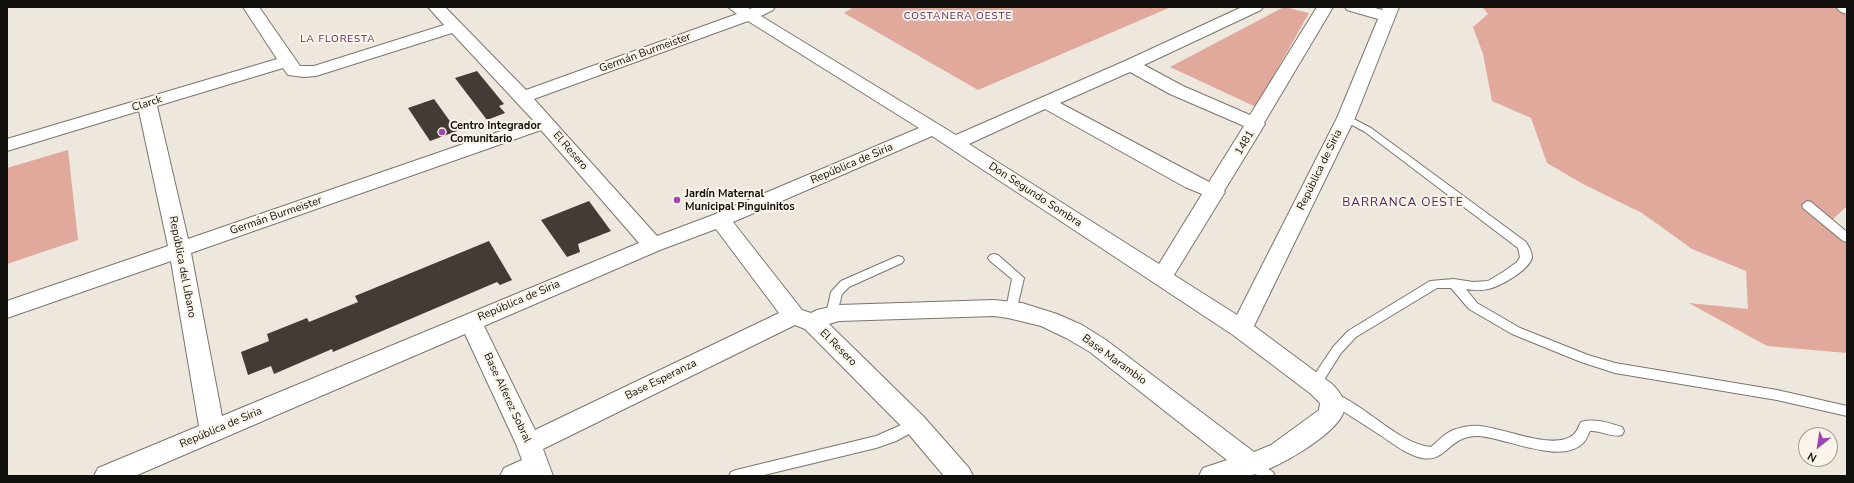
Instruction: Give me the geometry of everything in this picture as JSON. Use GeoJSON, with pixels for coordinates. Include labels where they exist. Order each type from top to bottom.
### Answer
{"type":"FeatureCollection","features":[{"type":"Feature","properties":{"kind":"street"},"geometry":{"type":"LineString","coordinates":[[251,7],[294,71],[304,72],[316,71],[453,27]]}},
{"type":"Feature","properties":{"kind":"street","name":"El Resero"},"geometry":{"type":"LineString","coordinates":[[436,7],[453,27],[545,122],[653,245]]}},
{"type":"Feature","properties":{"kind":"street","name":"Germán Burmeister"},"geometry":{"type":"LineString","coordinates":[[522,97],[743,11],[767,7]]}},
{"type":"Feature","properties":{"kind":"street"},"geometry":{"type":"LineString","coordinates":[[954,144],[1131,65],[1255,7]]}},
{"type":"Feature","properties":{"kind":"street","name":"1481"},"geometry":{"type":"LineString","coordinates":[[1162,277],[1215,192],[1325,7]]}},
{"type":"Feature","properties":{"kind":"street"},"geometry":{"type":"LineString","coordinates":[[1353,7],[1389,12]]}},
{"type":"Feature","properties":{"kind":"street","name":"Don Segundo Sombra"},"geometry":{"type":"LineString","coordinates":[[743,11],[933,129],[1162,277],[1241,329],[1321,389]]}},
{"type":"Feature","properties":{"kind":"street","name":"República de Siria"},"geometry":{"type":"LineString","coordinates":[[1241,329],[1346,118],[1389,12]]}},
{"type":"Feature","properties":{"kind":"street","name":"Clarck"},"geometry":{"type":"LineString","coordinates":[[7,145],[287,61]]}},
{"type":"Feature","properties":{"kind":"street"},"geometry":{"type":"LineString","coordinates":[[1131,65],[1154,79],[1184,94],[1256,124]]}},
{"type":"Feature","properties":{"kind":"street"},"geometry":{"type":"LineString","coordinates":[[1047,103],[1192,182],[1215,192]]}},
{"type":"Feature","properties":{"kind":"street","name":"República del Líbano"},"geometry":{"type":"LineString","coordinates":[[147,104],[180,250],[213,432]]}},
{"type":"Feature","properties":{"kind":"street","name":"Germán Burmeister"},"geometry":{"type":"LineString","coordinates":[[7,310],[545,122]]}},
{"type":"Feature","properties":{"kind":"street","name":"República de Siria"},"geometry":{"type":"LineString","coordinates":[[107,476],[653,245],[720,220],[933,129]]}},
{"type":"Feature","properties":{"kind":"street","name":"El Resero"},"geometry":{"type":"LineString","coordinates":[[720,220],[915,424],[960,476]]}},
{"type":"Feature","properties":{"kind":"street","name":"Base Marambio"},"geometry":{"type":"LineString","coordinates":[[813,317],[994,308],[1012,309],[1046,318],[1082,336],[1098,346],[1260,470]]}},
{"type":"Feature","properties":{"kind":"street","name":"Base Esperanza"},"geometry":{"type":"LineString","coordinates":[[513,476],[535,462],[813,317]]}},
{"type":"Feature","properties":{"kind":"street","name":"Base Alferez Sobral"},"geometry":{"type":"LineString","coordinates":[[471,322],[535,462]]}},
{"type":"Feature","properties":{"kind":"street"},"geometry":{"type":"LineString","coordinates":[[1212,476],[1260,470],[1280,453],[1329,417],[1333,410],[1333,403],[1321,389]]}},
{"type":"Feature","properties":{"kind":"lane"},"geometry":{"type":"LineString","coordinates":[[1346,118],[1368,130],[1522,245],[1526,252],[1527,258],[1524,263],[1494,283],[1480,286],[1443,282],[1434,284],[1352,334],[1337,350],[1321,389],[1403,443],[1422,452],[1434,453],[1452,436],[1480,431],[1559,446],[1574,444],[1584,435],[1586,426],[1595,425],[1617,431]]}},
{"type":"Feature","properties":{"kind":"lane"},"geometry":{"type":"LineString","coordinates":[[1807,205],[1847,238]]}},
{"type":"Feature","properties":{"kind":"lane"},"geometry":{"type":"LineString","coordinates":[[994,258],[1018,278],[1012,309]]}},
{"type":"Feature","properties":{"kind":"lane"},"geometry":{"type":"LineString","coordinates":[[813,317],[845,284],[898,260]]}},
{"type":"Feature","properties":{"kind":"lane"},"geometry":{"type":"LineString","coordinates":[[1454,283],[1473,306],[1516,331],[1585,359],[1615,368],[1776,395],[1847,411]]}},
{"type":"Feature","properties":{"kind":"lane"},"geometry":{"type":"LineString","coordinates":[[736,476],[876,442],[891,437],[915,424]]}},
{"type":"Feature","properties":{"kind":"shaded area"},"geometry":{"type":"Polygon","coordinates":[[[854,7],[1171,7],[978,90],[844,13],[854,7]]]}},
{"type":"Feature","properties":{"kind":"shaded area"},"geometry":{"type":"Polygon","coordinates":[[[1284,7],[1309,13],[1256,107],[1170,67],[1284,7]]]}},
{"type":"Feature","properties":{"kind":"shaded area"},"geometry":{"type":"Polygon","coordinates":[[[1482,7],[1847,7],[1847,206],[1831,221],[1847,243],[1847,353],[1767,346],[1689,303],[1748,309],[1746,271],[1692,249],[1642,213],[1583,184],[1547,163],[1531,118],[1492,101],[1483,54],[1473,27],[1488,14],[1482,7]]]}},
{"type":"Feature","properties":{"kind":"shaded area"},"geometry":{"type":"Polygon","coordinates":[[[68,150],[78,240],[7,264],[7,168],[68,150]]]}},
{"type":"Feature","properties":{"kind":"building"},"geometry":{"type":"Polygon","coordinates":[[[477,71],[504,104],[499,106],[505,113],[487,120],[455,78],[477,71]]]}},
{"type":"Feature","properties":{"kind":"building"},"geometry":{"type":"Polygon","coordinates":[[[434,99],[457,131],[430,141],[408,108],[434,99]]]}},
{"type":"Feature","properties":{"kind":"building"},"geometry":{"type":"Polygon","coordinates":[[[589,201],[611,231],[578,244],[580,252],[567,257],[541,220],[589,201]]]}},
{"type":"Feature","properties":{"kind":"building"},"geometry":{"type":"Polygon","coordinates":[[[489,241],[512,280],[500,285],[497,282],[333,352],[332,349],[274,374],[271,366],[248,375],[241,352],[269,341],[267,334],[307,318],[309,322],[358,302],[355,296],[489,241]]]}},
{"type":"Feature","properties":{"kind":"place","name":"Centro Integrador Comunitario"},"geometry":{"type":"Point","coordinates":[442,132]}},
{"type":"Feature","properties":{"kind":"place","name":"Jardín Maternal Municipal Pinguinitos"},"geometry":{"type":"Point","coordinates":[677,200]}},
{"type":"Feature","properties":{"kind":"district","name":"COSTANERA OESTE"},"geometry":{"type":"Point","coordinates":[958,17]}},
{"type":"Feature","properties":{"kind":"district","name":"LA FLORESTA"},"geometry":{"type":"Point","coordinates":[338,40]}},
{"type":"Feature","properties":{"kind":"district","name":"BARRANCA OESTE"},"geometry":{"type":"Point","coordinates":[1403,203]}}]}
